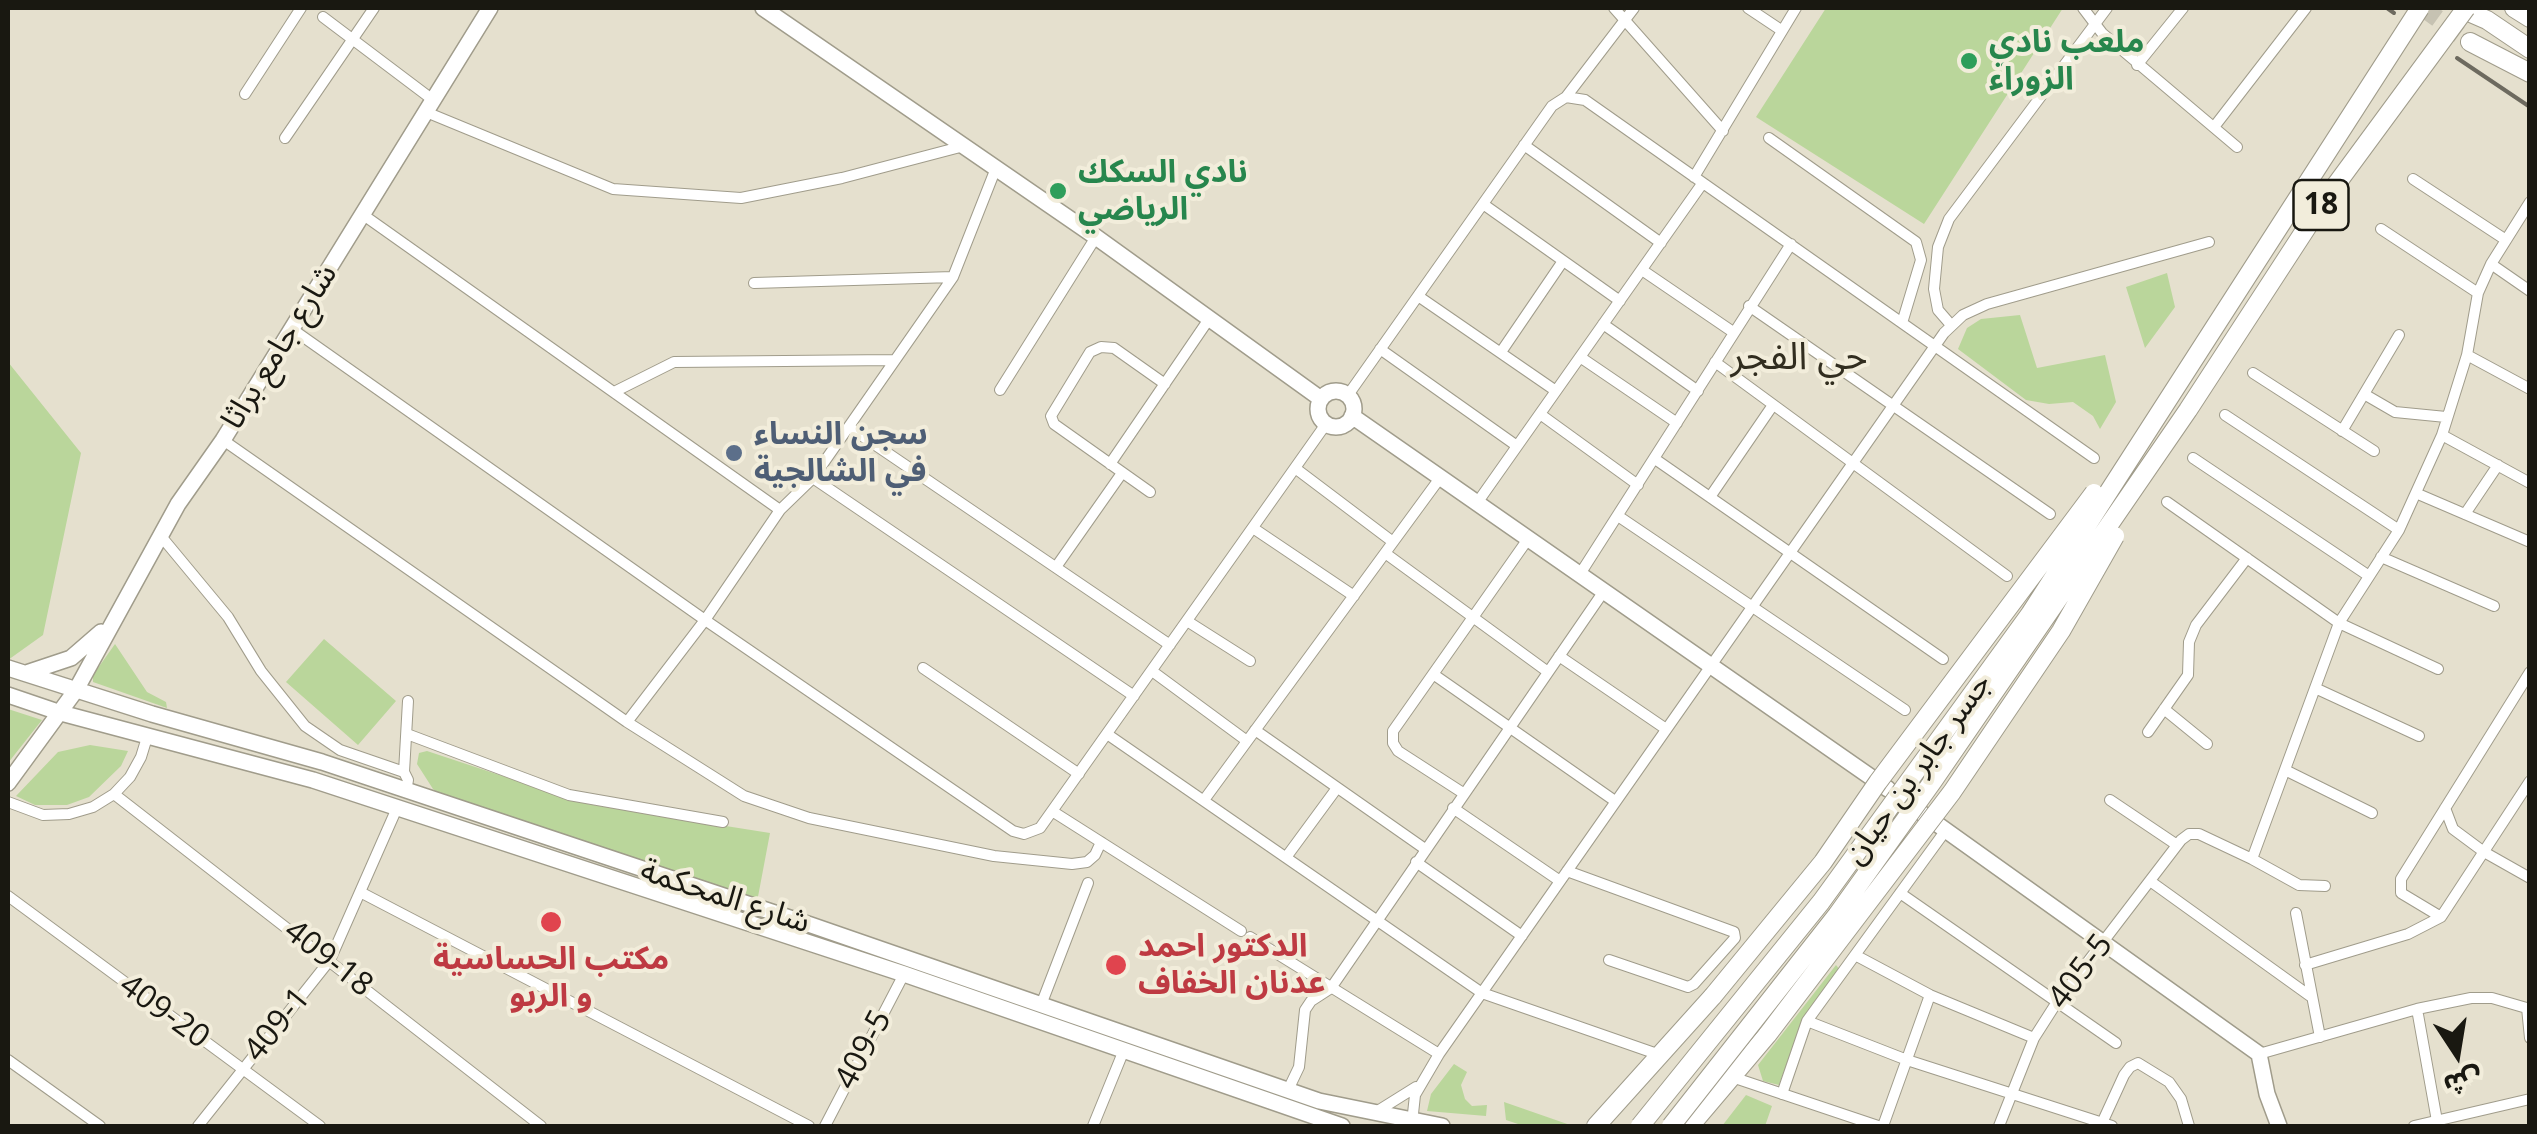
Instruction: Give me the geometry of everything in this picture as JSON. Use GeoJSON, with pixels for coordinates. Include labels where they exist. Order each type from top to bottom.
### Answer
{"type":"FeatureCollection","features":[{"type":"Feature","properties":{"kind":"main road","name":"شارع جامع براثا"},"geometry":{"type":"LineString","coordinates":[[8,782],[76,690],[160,536],[490,8]]}},
{"type":"Feature","properties":{"kind":"main road"},"geometry":{"type":"LineString","coordinates":[[763,8],[1096,237],[1321,398]]}},
{"type":"Feature","properties":{"kind":"main road","name":"18"},"geometry":{"type":"LineString","coordinates":[[2169,393],[2420,8]]}},
{"type":"Feature","properties":{"kind":"main road"},"geometry":{"type":"LineString","coordinates":[[2514,8],[2530,18]]}},
{"type":"Feature","properties":{"kind":"main road"},"geometry":{"type":"LineString","coordinates":[[2465,9],[2530,48]]}},
{"type":"Feature","properties":{"kind":"main road","name":"18"},"geometry":{"type":"LineString","coordinates":[[2188,410],[2324,201],[2465,9]]}},
{"type":"Feature","properties":{"kind":"main road"},"geometry":{"type":"LineString","coordinates":[[2470,42],[2530,73]]}},
{"type":"Feature","properties":{"kind":"main road"},"geometry":{"type":"LineString","coordinates":[[1335,390],[1348,395],[1353,403],[1352,416],[1341,426],[1326,424],[1318,412],[1321,398],[1335,390]]}},
{"type":"Feature","properties":{"kind":"main road"},"geometry":{"type":"LineString","coordinates":[[1596,1126],[1713,996],[1823,862],[1878,782],[2169,393]]}},
{"type":"Feature","properties":{"kind":"main road","name":"جسر جابر بن حيان"},"geometry":{"type":"LineString","coordinates":[[1640,1126],[1765,974],[1921,768],[2030,614],[2169,393]]}},
{"type":"Feature","properties":{"kind":"main road"},"geometry":{"type":"LineString","coordinates":[[1690,1126],[1768,1034],[1952,792],[2061,631],[2188,410]]}},
{"type":"Feature","properties":{"kind":"main road","name":"جسر جابر بن حيان"},"geometry":{"type":"LineString","coordinates":[[1672,1126],[1838,916],[2188,410]]}},
{"type":"Feature","properties":{"kind":"main road"},"geometry":{"type":"LineString","coordinates":[[1352,416],[1888,790]]}},
{"type":"Feature","properties":{"kind":"main road"},"geometry":{"type":"LineString","coordinates":[[24,674],[72,658],[114,618]]}},
{"type":"Feature","properties":{"kind":"main road","name":"شارع المحكمة"},"geometry":{"type":"LineString","coordinates":[[8,668],[322,762],[1320,1102],[1412,1124],[1442,1126]]}},
{"type":"Feature","properties":{"kind":"main road","name":"شارع المحكمة"},"geometry":{"type":"LineString","coordinates":[[8,695],[61,713],[313,780],[904,974],[1317,1122],[1342,1126]]}},
{"type":"Feature","properties":{"kind":"main road"},"geometry":{"type":"LineString","coordinates":[[1924,814],[2259,1054],[2270,1107],[2279,1126]]}},
{"type":"Feature","properties":{"kind":"street"},"geometry":{"type":"LineString","coordinates":[[245,94],[302,8],[355,40],[430,106],[613,189],[741,198],[842,178],[964,146]]}},
{"type":"Feature","properties":{"kind":"street"},"geometry":{"type":"LineString","coordinates":[[285,138],[374,8]]}},
{"type":"Feature","properties":{"kind":"street"},"geometry":{"type":"LineString","coordinates":[[1614,8],[1724,131]]}},
{"type":"Feature","properties":{"kind":"street"},"geometry":{"type":"LineString","coordinates":[[1566,98],[1634,8]]}},
{"type":"Feature","properties":{"kind":"street"},"geometry":{"type":"LineString","coordinates":[[1748,8],[1782,30]]}},
{"type":"Feature","properties":{"kind":"street"},"geometry":{"type":"LineString","coordinates":[[1477,503],[1660,243],[1796,8]]}},
{"type":"Feature","properties":{"kind":"street"},"geometry":{"type":"LineString","coordinates":[[2084,8],[2094,24],[2137,65],[2237,147]]}},
{"type":"Feature","properties":{"kind":"street"},"geometry":{"type":"LineString","coordinates":[[1951,325],[1938,310],[1934,289],[1938,247],[1949,219],[2107,8]]}},
{"type":"Feature","properties":{"kind":"street"},"geometry":{"type":"LineString","coordinates":[[2137,65],[2183,8]]}},
{"type":"Feature","properties":{"kind":"street"},"geometry":{"type":"LineString","coordinates":[[2214,128],[2306,8]]}},
{"type":"Feature","properties":{"kind":"street"},"geometry":{"type":"LineString","coordinates":[[1348,395],[1524,145],[1556,102],[1566,98],[1585,100],[2094,458]]}},
{"type":"Feature","properties":{"kind":"street"},"geometry":{"type":"LineString","coordinates":[[1769,138],[1916,242],[1920,260],[1902,324]]}},
{"type":"Feature","properties":{"kind":"street"},"geometry":{"type":"LineString","coordinates":[[1524,145],[1660,243]]}},
{"type":"Feature","properties":{"kind":"street"},"geometry":{"type":"LineString","coordinates":[[628,722],[705,620],[780,510],[813,478],[953,278],[996,168]]}},
{"type":"Feature","properties":{"kind":"street"},"geometry":{"type":"LineString","coordinates":[[2413,180],[2506,240]]}},
{"type":"Feature","properties":{"kind":"street"},"geometry":{"type":"LineString","coordinates":[[2325,886],[2299,885],[2252,859],[2339,623],[2399,530],[2442,435],[2467,355],[2478,293],[2490,264],[2529,202]]}},
{"type":"Feature","properties":{"kind":"street"},"geometry":{"type":"LineString","coordinates":[[1483,204],[1620,301]]}},
{"type":"Feature","properties":{"kind":"street"},"geometry":{"type":"LineString","coordinates":[[362,214],[780,510]]}},
{"type":"Feature","properties":{"kind":"street"},"geometry":{"type":"LineString","coordinates":[[2380,228],[2478,293]]}},
{"type":"Feature","properties":{"kind":"street"},"geometry":{"type":"LineString","coordinates":[[1000,390],[1096,237]]}},
{"type":"Feature","properties":{"kind":"street"},"geometry":{"type":"LineString","coordinates":[[1373,1113],[1396,1102],[1420,1083],[1951,325],[1987,304],[2209,242]]}},
{"type":"Feature","properties":{"kind":"street"},"geometry":{"type":"LineString","coordinates":[[1580,574],[1791,244]]}},
{"type":"Feature","properties":{"kind":"street"},"geometry":{"type":"LineString","coordinates":[[1501,352],[1563,261]]}},
{"type":"Feature","properties":{"kind":"street"},"geometry":{"type":"LineString","coordinates":[[2490,264],[2530,291]]}},
{"type":"Feature","properties":{"kind":"street"},"geometry":{"type":"LineString","coordinates":[[1642,270],[1733,332]]}},
{"type":"Feature","properties":{"kind":"street"},"geometry":{"type":"LineString","coordinates":[[754,284],[953,278]]}},
{"type":"Feature","properties":{"kind":"street"},"geometry":{"type":"LineString","coordinates":[[1418,296],[1556,391]]}},
{"type":"Feature","properties":{"kind":"street"},"geometry":{"type":"LineString","coordinates":[[1750,306],[2050,514]]}},
{"type":"Feature","properties":{"kind":"street"},"geometry":{"type":"LineString","coordinates":[[1110,464],[1209,319]]}},
{"type":"Feature","properties":{"kind":"street"},"geometry":{"type":"LineString","coordinates":[[1603,324],[1698,391]]}},
{"type":"Feature","properties":{"kind":"street"},"geometry":{"type":"LineString","coordinates":[[292,328],[705,620],[1014,831],[1024,834],[1040,828],[1326,424]]}},
{"type":"Feature","properties":{"kind":"street"},"geometry":{"type":"LineString","coordinates":[[2342,431],[2400,335]]}},
{"type":"Feature","properties":{"kind":"street"},"geometry":{"type":"LineString","coordinates":[[1150,492],[1054,424],[1051,416],[1090,352],[1101,347],[1114,348],[1165,384]]}},
{"type":"Feature","properties":{"kind":"street"},"geometry":{"type":"LineString","coordinates":[[1380,348],[1517,446]]}},
{"type":"Feature","properties":{"kind":"street"},"geometry":{"type":"LineString","coordinates":[[2467,355],[2530,388]]}},
{"type":"Feature","properties":{"kind":"street"},"geometry":{"type":"LineString","coordinates":[[1580,357],[1677,423]]}},
{"type":"Feature","properties":{"kind":"street"},"geometry":{"type":"LineString","coordinates":[[614,392],[674,362],[895,360]]}},
{"type":"Feature","properties":{"kind":"street"},"geometry":{"type":"LineString","coordinates":[[1715,362],[2006,576]]}},
{"type":"Feature","properties":{"kind":"street"},"geometry":{"type":"LineString","coordinates":[[2253,373],[2374,451]]}},
{"type":"Feature","properties":{"kind":"street"},"geometry":{"type":"LineString","coordinates":[[2364,394],[2396,412],[2446,418]]}},
{"type":"Feature","properties":{"kind":"street"},"geometry":{"type":"LineString","coordinates":[[1710,497],[1773,404]]}},
{"type":"Feature","properties":{"kind":"street"},"geometry":{"type":"LineString","coordinates":[[1540,414],[1638,486]]}},
{"type":"Feature","properties":{"kind":"street"},"geometry":{"type":"LineString","coordinates":[[2225,415],[2399,530]]}},
{"type":"Feature","properties":{"kind":"street"},"geometry":{"type":"LineString","coordinates":[[849,426],[1170,645]]}},
{"type":"Feature","properties":{"kind":"street"},"geometry":{"type":"LineString","coordinates":[[2442,435],[2530,483]]}},
{"type":"Feature","properties":{"kind":"street"},"geometry":{"type":"LineString","coordinates":[[222,440],[628,722],[744,796],[809,818],[1018,859],[1087,862],[1101,842]]}},
{"type":"Feature","properties":{"kind":"street"},"geometry":{"type":"LineString","coordinates":[[2193,458],[2369,576]]}},
{"type":"Feature","properties":{"kind":"street"},"geometry":{"type":"LineString","coordinates":[[1655,459],[1943,659]]}},
{"type":"Feature","properties":{"kind":"street"},"geometry":{"type":"LineString","coordinates":[[2465,514],[2498,465]]}},
{"type":"Feature","properties":{"kind":"street"},"geometry":{"type":"LineString","coordinates":[[1295,468],[1394,542]]}},
{"type":"Feature","properties":{"kind":"street"},"geometry":{"type":"LineString","coordinates":[[1056,568],[1122,473]]}},
{"type":"Feature","properties":{"kind":"street"},"geometry":{"type":"LineString","coordinates":[[813,478],[1134,696]]}},
{"type":"Feature","properties":{"kind":"street"},"geometry":{"type":"LineString","coordinates":[[1204,800],[1440,478]]}},
{"type":"Feature","properties":{"kind":"street"},"geometry":{"type":"LineString","coordinates":[[2418,494],[2530,542]]}},
{"type":"Feature","properties":{"kind":"street"},"geometry":{"type":"LineString","coordinates":[[2168,502],[2339,623],[2438,669]]}},
{"type":"Feature","properties":{"kind":"street"},"geometry":{"type":"LineString","coordinates":[[1618,516],[1905,710]]}},
{"type":"Feature","properties":{"kind":"street"},"geometry":{"type":"LineString","coordinates":[[1252,528],[1354,596]]}},
{"type":"Feature","properties":{"kind":"street"},"geometry":{"type":"LineString","coordinates":[[160,536],[228,617],[261,671],[304,726],[340,750],[404,772]]}},
{"type":"Feature","properties":{"kind":"street"},"geometry":{"type":"LineString","coordinates":[[1463,793],[1398,751],[1393,743],[1393,730],[1528,539]]}},
{"type":"Feature","properties":{"kind":"street"},"geometry":{"type":"LineString","coordinates":[[1385,554],[1548,672]]}},
{"type":"Feature","properties":{"kind":"street"},"geometry":{"type":"LineString","coordinates":[[2381,557],[2494,606]]}},
{"type":"Feature","properties":{"kind":"street"},"geometry":{"type":"LineString","coordinates":[[2148,732],[2188,676],[2189,642],[2196,626],[2247,558]]}},
{"type":"Feature","properties":{"kind":"street"},"geometry":{"type":"LineString","coordinates":[[1288,1090],[1298,1066],[1305,1010],[1310,1002],[1331,988],[1604,592]]}},
{"type":"Feature","properties":{"kind":"street"},"geometry":{"type":"LineString","coordinates":[[1186,621],[1250,662]]}},
{"type":"Feature","properties":{"kind":"street"},"geometry":{"type":"LineString","coordinates":[[1558,656],[1666,729]]}},
{"type":"Feature","properties":{"kind":"street"},"geometry":{"type":"LineString","coordinates":[[923,668],[1079,774]]}},
{"type":"Feature","properties":{"kind":"street"},"geometry":{"type":"LineString","coordinates":[[1152,671],[1246,741]]}},
{"type":"Feature","properties":{"kind":"street"},"geometry":{"type":"LineString","coordinates":[[2441,917],[2401,893],[2401,879],[2530,672]]}},
{"type":"Feature","properties":{"kind":"street"},"geometry":{"type":"LineString","coordinates":[[1433,674],[1615,801]]}},
{"type":"Feature","properties":{"kind":"street"},"geometry":{"type":"LineString","coordinates":[[2315,688],[2419,736]]}},
{"type":"Feature","properties":{"kind":"street"},"geometry":{"type":"LineString","coordinates":[[406,792],[408,701]]}},
{"type":"Feature","properties":{"kind":"street"},"geometry":{"type":"LineString","coordinates":[[2164,710],[2208,744]]}},
{"type":"Feature","properties":{"kind":"street"},"geometry":{"type":"LineString","coordinates":[[1255,730],[1425,849]]}},
{"type":"Feature","properties":{"kind":"street"},"geometry":{"type":"LineString","coordinates":[[8,802],[43,815],[69,814],[93,807],[114,794],[136,767],[148,734]]}},
{"type":"Feature","properties":{"kind":"street"},"geometry":{"type":"LineString","coordinates":[[407,734],[569,795],[723,822]]}},
{"type":"Feature","properties":{"kind":"street"},"geometry":{"type":"LineString","coordinates":[[1107,734],[1482,993],[1661,1056]]}},
{"type":"Feature","properties":{"kind":"street"},"geometry":{"type":"LineString","coordinates":[[2285,770],[2372,813]]}},
{"type":"Feature","properties":{"kind":"street"},"geometry":{"type":"LineString","coordinates":[[2305,965],[2408,934],[2441,917],[2530,780]]}},
{"type":"Feature","properties":{"kind":"street"},"geometry":{"type":"LineString","coordinates":[[1287,856],[1337,788]]}},
{"type":"Feature","properties":{"kind":"street","name":"409-18"},"geometry":{"type":"LineString","coordinates":[[114,794],[541,1126]]}},
{"type":"Feature","properties":{"kind":"street"},"geometry":{"type":"LineString","coordinates":[[2110,800],[2177,845]]}},
{"type":"Feature","properties":{"kind":"street","name":"409-1"},"geometry":{"type":"LineString","coordinates":[[198,1126],[330,960],[398,808]]}},
{"type":"Feature","properties":{"kind":"street"},"geometry":{"type":"LineString","coordinates":[[1453,808],[1563,876],[1734,932],[1736,938],[1707,972],[1688,987],[1609,960]]}},
{"type":"Feature","properties":{"kind":"street"},"geometry":{"type":"LineString","coordinates":[[2445,808],[2453,829],[2530,878]]}},
{"type":"Feature","properties":{"kind":"street"},"geometry":{"type":"LineString","coordinates":[[1052,811],[1439,1054]]}},
{"type":"Feature","properties":{"kind":"street"},"geometry":{"type":"LineString","coordinates":[[1782,1094],[1807,1021],[1946,830]]}},
{"type":"Feature","properties":{"kind":"street"},"geometry":{"type":"LineString","coordinates":[[1018,859],[1024,834]]}},
{"type":"Feature","properties":{"kind":"street","name":"405-5"},"geometry":{"type":"LineString","coordinates":[[1998,1126],[2034,1038],[2177,845],[2189,834],[2199,834],[2252,859]]}},
{"type":"Feature","properties":{"kind":"street"},"geometry":{"type":"LineString","coordinates":[[1416,862],[1522,936]]}},
{"type":"Feature","properties":{"kind":"street"},"geometry":{"type":"LineString","coordinates":[[2150,881],[2310,996]]}},
{"type":"Feature","properties":{"kind":"street"},"geometry":{"type":"LineString","coordinates":[[1042,1005],[1088,883]]}},
{"type":"Feature","properties":{"kind":"street"},"geometry":{"type":"LineString","coordinates":[[362,893],[808,1126]]}},
{"type":"Feature","properties":{"kind":"street"},"geometry":{"type":"LineString","coordinates":[[1900,893],[2116,1043]]}},
{"type":"Feature","properties":{"kind":"street","name":"409-20"},"geometry":{"type":"LineString","coordinates":[[8,896],[320,1126]]}},
{"type":"Feature","properties":{"kind":"street"},"geometry":{"type":"LineString","coordinates":[[2296,913],[2320,1037]]}},
{"type":"Feature","properties":{"kind":"street"},"geometry":{"type":"LineString","coordinates":[[1855,956],[1930,996],[2034,1038]]}},
{"type":"Feature","properties":{"kind":"street","name":"409-5"},"geometry":{"type":"LineString","coordinates":[[824,1126],[904,974]]}},
{"type":"Feature","properties":{"kind":"street"},"geometry":{"type":"LineString","coordinates":[[1732,1077],[1881,1126],[1930,996]]}},
{"type":"Feature","properties":{"kind":"street"},"geometry":{"type":"LineString","coordinates":[[2259,1054],[2471,998],[2492,998],[2528,1009],[2530,1038]]}},
{"type":"Feature","properties":{"kind":"street"},"geometry":{"type":"LineString","coordinates":[[2417,1010],[2437,1120]]}},
{"type":"Feature","properties":{"kind":"street"},"geometry":{"type":"LineString","coordinates":[[1807,1021],[1907,1060],[2107,1125],[2124,1075],[2138,1064],[2170,1082],[2182,1099],[2189,1126]]}},
{"type":"Feature","properties":{"kind":"street"},"geometry":{"type":"LineString","coordinates":[[1092,1126],[1124,1050]]}},
{"type":"Feature","properties":{"kind":"street"},"geometry":{"type":"LineString","coordinates":[[8,1060],[100,1126]]}},
{"type":"Feature","properties":{"kind":"street"},"geometry":{"type":"LineString","coordinates":[[1412,1124],[1420,1083]]}},
{"type":"Feature","properties":{"kind":"street"},"geometry":{"type":"LineString","coordinates":[[2414,1126],[2530,1098]]}},
{"type":"Feature","properties":{"kind":"green space"},"geometry":{"type":"Polygon","coordinates":[[[1826,8],[2063,8],[1924,224],[1756,117],[1826,8]]]}},
{"type":"Feature","properties":{"kind":"green space"},"geometry":{"type":"Polygon","coordinates":[[[2167,273],[2175,307],[2145,348],[2126,287],[2167,273]]]}},
{"type":"Feature","properties":{"kind":"green space"},"geometry":{"type":"Polygon","coordinates":[[[2020,315],[2037,368],[2105,355],[2116,402],[2100,429],[2093,416],[2073,402],[2049,404],[2026,400],[1958,349],[1967,328],[1981,319],[2020,315]]]}},
{"type":"Feature","properties":{"kind":"green space"},"geometry":{"type":"Polygon","coordinates":[[[8,362],[81,453],[43,635],[8,660],[8,362]]]}},
{"type":"Feature","properties":{"kind":"green space"},"geometry":{"type":"Polygon","coordinates":[[[324,639],[396,701],[358,745],[286,682],[324,639]]]}},
{"type":"Feature","properties":{"kind":"green space"},"geometry":{"type":"Polygon","coordinates":[[[115,644],[147,692],[166,702],[167,708],[93,682],[93,675],[115,644]]]}},
{"type":"Feature","properties":{"kind":"green space"},"geometry":{"type":"Polygon","coordinates":[[[8,709],[42,720],[8,763],[8,709]]]}},
{"type":"Feature","properties":{"kind":"green space"},"geometry":{"type":"Polygon","coordinates":[[[90,745],[128,751],[121,766],[89,797],[67,805],[35,805],[16,796],[58,752],[90,745]]]}},
{"type":"Feature","properties":{"kind":"green space"},"geometry":{"type":"Polygon","coordinates":[[[427,751],[587,804],[770,833],[757,902],[447,800],[433,789],[417,764],[419,753],[427,751]]]}},
{"type":"Feature","properties":{"kind":"green space"},"geometry":{"type":"Polygon","coordinates":[[[1836,965],[1840,970],[1800,1027],[1779,1085],[1763,1081],[1758,1065],[1836,965]]]}},
{"type":"Feature","properties":{"kind":"green space"},"geometry":{"type":"Polygon","coordinates":[[[1454,1064],[1467,1072],[1461,1085],[1465,1099],[1472,1106],[1487,1105],[1486,1116],[1427,1111],[1431,1094],[1454,1064]]]}},
{"type":"Feature","properties":{"kind":"green space"},"geometry":{"type":"Polygon","coordinates":[[[1746,1095],[1772,1106],[1765,1126],[1722,1126],[1746,1095]]]}},
{"type":"Feature","properties":{"kind":"green space"},"geometry":{"type":"Polygon","coordinates":[[[1504,1102],[1573,1126],[1524,1126],[1506,1120],[1504,1102]]]}},
{"type":"Feature","properties":{"kind":"tunnel"},"geometry":{"type":"LineString","coordinates":[[2423,8],[2470,42]]}},
{"type":"Feature","properties":{"kind":"railway"},"geometry":{"type":"LineString","coordinates":[[2387,8],[2394,13]]}},
{"type":"Feature","properties":{"kind":"railway"},"geometry":{"type":"LineString","coordinates":[[2457,58],[2530,107]]}},
{"type":"Feature","properties":{"kind":"place","name":"ملعب نادي الزوراء"},"geometry":{"type":"Point","coordinates":[1969,61]}},
{"type":"Feature","properties":{"kind":"place","name":"نادي السكك الرياضي"},"geometry":{"type":"Point","coordinates":[1058,191]}},
{"type":"Feature","properties":{"kind":"place","name":"سجن النساء في الشالجية"},"geometry":{"type":"Point","coordinates":[734,453]}},
{"type":"Feature","properties":{"kind":"place","name":"مكتب الحساسية و الربو"},"geometry":{"type":"Point","coordinates":[551,922]}},
{"type":"Feature","properties":{"kind":"place","name":"الدكتور احمد عدنان الخفاف"},"geometry":{"type":"Point","coordinates":[1116,965]}},
{"type":"Feature","properties":{"kind":"district","name":"حي الفجر"},"geometry":{"type":"Point","coordinates":[1799,358]}}]}
